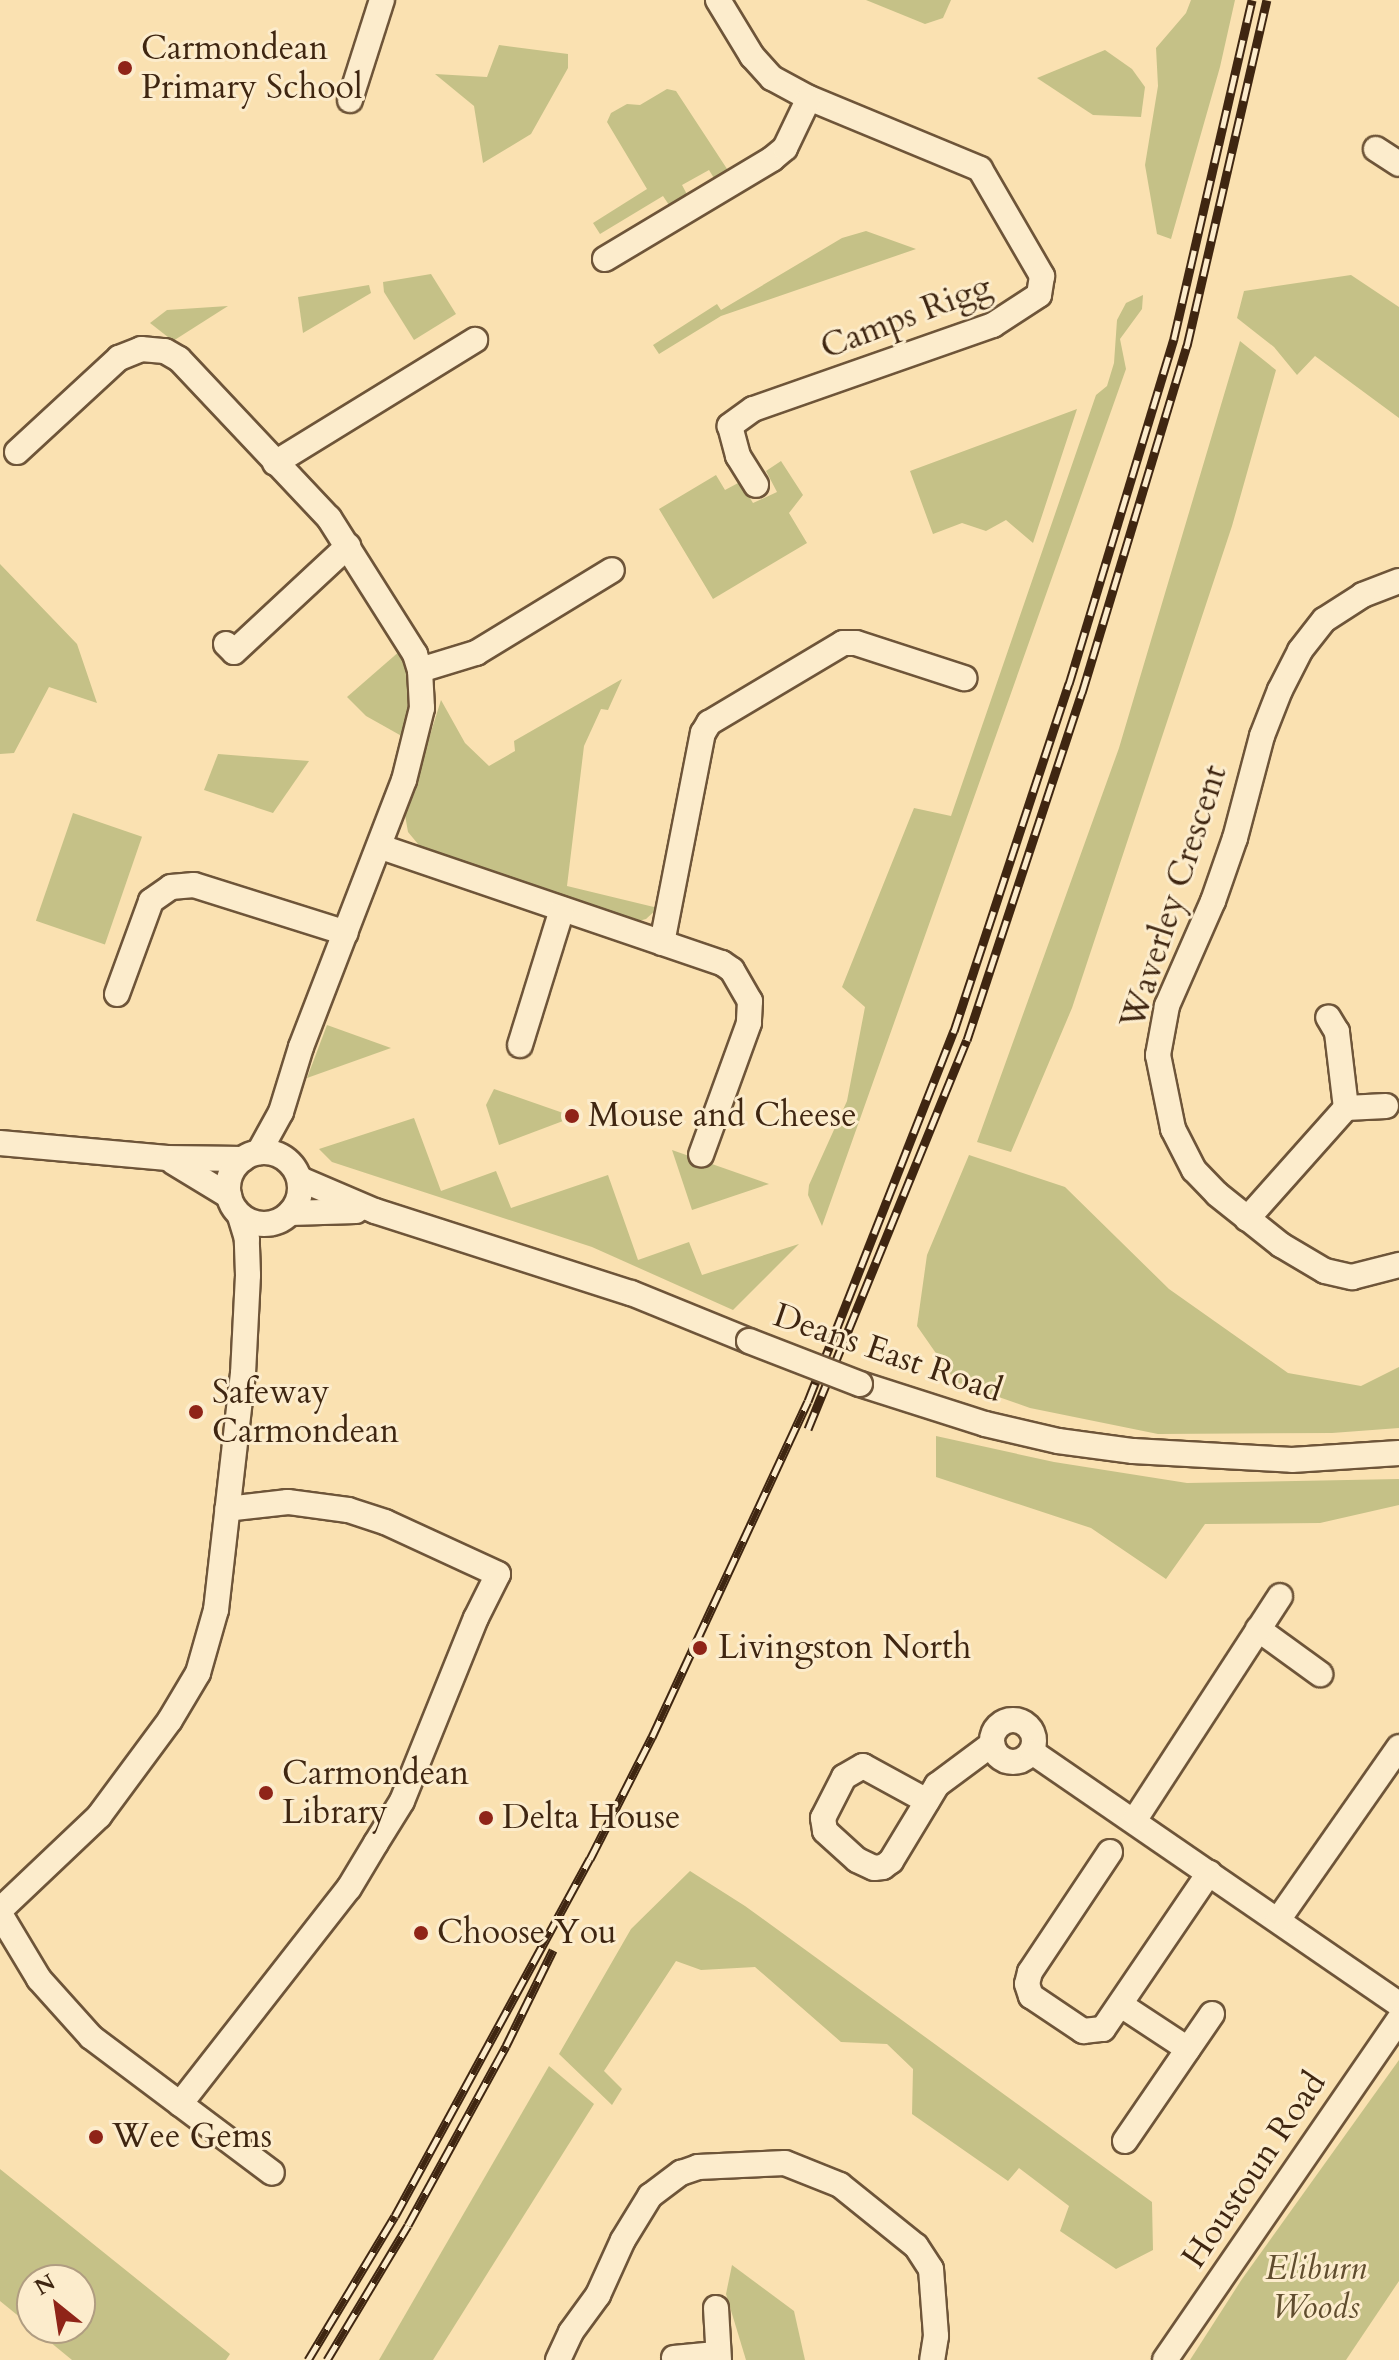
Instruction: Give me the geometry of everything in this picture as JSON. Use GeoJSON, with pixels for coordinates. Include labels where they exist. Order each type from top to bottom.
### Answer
{"type":"FeatureCollection","features":[{"type":"Feature","properties":{"kind":"street"},"geometry":{"type":"LineString","coordinates":[[350,100],[382,0]]}},
{"type":"Feature","properties":{"kind":"street","name":"Camps Rigg"},"geometry":{"type":"LineString","coordinates":[[718,0],[752,56],[772,78],[809,98],[980,169],[1042,276],[1043,285],[1039,295],[993,325],[753,409],[730,426],[738,456],[756,485]]}},
{"type":"Feature","properties":{"kind":"street"},"geometry":{"type":"LineString","coordinates":[[605,259],[772,159],[785,148],[809,98]]}},
{"type":"Feature","properties":{"kind":"street"},"geometry":{"type":"LineString","coordinates":[[1376,149],[1399,164]]}},
{"type":"Feature","properties":{"kind":"street"},"geometry":{"type":"LineString","coordinates":[[275,463],[475,340]]}},
{"type":"Feature","properties":{"kind":"street"},"geometry":{"type":"LineString","coordinates":[[17,452],[119,358],[141,349],[165,351],[179,359],[329,518],[407,639],[420,670],[422,708],[414,748],[381,847],[301,1047],[281,1112],[251,1156],[230,1175],[235,1206],[247,1239],[243,1374],[216,1610],[198,1673],[188,1694],[99,1816],[0,1912],[39,1979],[91,2037],[272,2173]]}},
{"type":"Feature","properties":{"kind":"street"},"geometry":{"type":"LineString","coordinates":[[226,644],[234,652],[348,546]]}},
{"type":"Feature","properties":{"kind":"street"},"geometry":{"type":"LineString","coordinates":[[420,670],[476,653],[612,570]]}},
{"type":"Feature","properties":{"kind":"street","name":"Waverley Crescent"},"geometry":{"type":"LineString","coordinates":[[1399,581],[1363,595],[1324,620],[1300,651],[1262,736],[1235,838],[1213,901],[1167,1006],[1158,1055],[1173,1129],[1194,1170],[1247,1219],[1302,1260],[1325,1271],[1352,1277],[1376,1274],[1399,1265]]}},
{"type":"Feature","properties":{"kind":"street"},"geometry":{"type":"LineString","coordinates":[[662,943],[703,733],[709,723],[843,643],[856,643],[964,678]]}},
{"type":"Feature","properties":{"kind":"street"},"geometry":{"type":"LineString","coordinates":[[381,847],[722,963],[741,982],[750,1001],[749,1023],[701,1155]]}},
{"type":"Feature","properties":{"kind":"street"},"geometry":{"type":"LineString","coordinates":[[117,994],[151,901],[171,887],[194,885],[346,933]]}},
{"type":"Feature","properties":{"kind":"street"},"geometry":{"type":"LineString","coordinates":[[520,1045],[562,909]]}},
{"type":"Feature","properties":{"kind":"street"},"geometry":{"type":"LineString","coordinates":[[1328,1017],[1337,1032],[1346,1108]]}},
{"type":"Feature","properties":{"kind":"street"},"geometry":{"type":"LineString","coordinates":[[1247,1219],[1346,1108],[1386,1106]]}},
{"type":"Feature","properties":{"kind":"street"},"geometry":{"type":"LineString","coordinates":[[248,1275],[301,1191],[300,1179],[285,1158],[281,1112]]}},
{"type":"Feature","properties":{"kind":"street"},"geometry":{"type":"LineString","coordinates":[[0,1143],[167,1158],[285,1158]]}},
{"type":"Feature","properties":{"kind":"street"},"geometry":{"type":"LineString","coordinates":[[167,1158],[261,1225],[284,1218]]}},
{"type":"Feature","properties":{"kind":"street","name":"Deans East Road"},"geometry":{"type":"LineString","coordinates":[[300,1179],[375,1211],[631,1293],[860,1384],[985,1424],[1058,1441],[1133,1451],[1292,1460],[1399,1453]]}},
{"type":"Feature","properties":{"kind":"street","name":"Deans East Road"},"geometry":{"type":"LineString","coordinates":[[284,1218],[375,1211]]}},
{"type":"Feature","properties":{"kind":"street"},"geometry":{"type":"LineString","coordinates":[[180,2104],[349,1888],[402,1801],[476,1618],[498,1574],[385,1522],[348,1510],[288,1502],[227,1509]]}},
{"type":"Feature","properties":{"kind":"street"},"geometry":{"type":"LineString","coordinates":[[1134,1821],[1280,1596]]}},
{"type":"Feature","properties":{"kind":"street"},"geometry":{"type":"LineString","coordinates":[[1258,1629],[1320,1674]]}},
{"type":"Feature","properties":{"kind":"street"},"geometry":{"type":"LineString","coordinates":[[927,1801],[863,1766],[844,1777],[823,1818],[825,1831],[857,1860],[874,1868],[883,1867],[891,1861],[937,1785],[991,1755],[1023,1760],[1032,1752],[1033,1734],[1020,1721],[1000,1724],[991,1755]]}},
{"type":"Feature","properties":{"kind":"street"},"geometry":{"type":"LineString","coordinates":[[1278,1920],[1399,1747]]}},
{"type":"Feature","properties":{"kind":"street"},"geometry":{"type":"LineString","coordinates":[[1032,1752],[1399,2004]]}},
{"type":"Feature","properties":{"kind":"street"},"geometry":{"type":"LineString","coordinates":[[1110,1852],[1030,1972],[1027,1984],[1031,1996],[1083,2031],[1103,2029],[1209,1873]]}},
{"type":"Feature","properties":{"kind":"street"},"geometry":{"type":"LineString","coordinates":[[1121,2005],[1188,2049]]}},
{"type":"Feature","properties":{"kind":"street"},"geometry":{"type":"LineString","coordinates":[[1125,2141],[1212,2014]]}},
{"type":"Feature","properties":{"kind":"street","name":"Houstoun Road"},"geometry":{"type":"LineString","coordinates":[[1165,2360],[1399,2020]]}},
{"type":"Feature","properties":{"kind":"street"},"geometry":{"type":"LineString","coordinates":[[558,2360],[571,2332],[598,2295],[623,2240],[650,2196],[681,2173],[698,2167],[785,2163],[840,2185],[916,2246],[931,2269],[936,2336],[932,2360]]}},
{"type":"Feature","properties":{"kind":"street"},"geometry":{"type":"LineString","coordinates":[[674,2358],[718,2357],[716,2308]]}},
{"type":"Feature","properties":{"kind":"green space"},"geometry":{"type":"Polygon","coordinates":[[[866,0],[951,0],[943,18],[925,24],[866,0]]]}},
{"type":"Feature","properties":{"kind":"green space"},"geometry":{"type":"Polygon","coordinates":[[[1191,0],[1235,0],[1220,67],[1171,239],[1157,234],[1145,165],[1158,86],[1156,48],[1186,13],[1191,0]]]}},
{"type":"Feature","properties":{"kind":"green space"},"geometry":{"type":"Polygon","coordinates":[[[499,45],[568,54],[568,68],[531,134],[483,163],[474,106],[435,74],[487,77],[499,45]]]}},
{"type":"Feature","properties":{"kind":"green space"},"geometry":{"type":"Polygon","coordinates":[[[1105,50],[1132,69],[1145,87],[1141,117],[1093,115],[1037,78],[1105,50]]]}},
{"type":"Feature","properties":{"kind":"green space"},"geometry":{"type":"Polygon","coordinates":[[[667,89],[676,91],[731,175],[717,183],[709,170],[682,185],[690,200],[673,211],[663,196],[600,234],[593,223],[647,189],[607,122],[611,113],[627,104],[640,105],[667,89]]]}},
{"type":"Feature","properties":{"kind":"green space"},"geometry":{"type":"Polygon","coordinates":[[[866,231],[916,249],[721,316],[659,354],[653,345],[717,304],[721,310],[842,238],[866,231]]]}},
{"type":"Feature","properties":{"kind":"green space"},"geometry":{"type":"Polygon","coordinates":[[[431,274],[456,314],[414,340],[384,292],[383,282],[431,274]]]}},
{"type":"Feature","properties":{"kind":"green space"},"geometry":{"type":"Polygon","coordinates":[[[1351,275],[1399,307],[1399,418],[1315,356],[1297,375],[1274,347],[1237,318],[1244,291],[1351,275]]]}},
{"type":"Feature","properties":{"kind":"green space"},"geometry":{"type":"Polygon","coordinates":[[[369,285],[371,293],[303,333],[298,297],[369,285]]]}},
{"type":"Feature","properties":{"kind":"green space"},"geometry":{"type":"Polygon","coordinates":[[[1143,295],[1142,309],[1120,339],[1126,369],[822,1226],[808,1195],[809,1185],[847,1101],[865,1007],[842,987],[914,808],[951,816],[1096,395],[1107,386],[1114,363],[1117,320],[1126,303],[1143,295]]]}},
{"type":"Feature","properties":{"kind":"green space"},"geometry":{"type":"Polygon","coordinates":[[[228,306],[173,341],[150,323],[167,310],[228,306]]]}},
{"type":"Feature","properties":{"kind":"green space"},"geometry":{"type":"Polygon","coordinates":[[[1240,341],[1276,370],[1232,526],[1072,1008],[1011,1152],[977,1142],[1119,748],[1240,341]]]}},
{"type":"Feature","properties":{"kind":"green space"},"geometry":{"type":"Polygon","coordinates":[[[1077,409],[1033,543],[1006,520],[986,531],[962,523],[933,534],[910,471],[1077,409]]]}},
{"type":"Feature","properties":{"kind":"green space"},"geometry":{"type":"Polygon","coordinates":[[[781,461],[803,495],[789,513],[807,543],[713,599],[659,509],[716,475],[725,490],[740,482],[753,503],[777,492],[766,471],[781,461]]]}},
{"type":"Feature","properties":{"kind":"green space"},"geometry":{"type":"Polygon","coordinates":[[[0,564],[77,644],[97,703],[49,687],[14,753],[0,754],[0,564]]]}},
{"type":"Feature","properties":{"kind":"green space"},"geometry":{"type":"Polygon","coordinates":[[[401,650],[408,671],[412,707],[407,739],[366,716],[347,697],[401,650]]]}},
{"type":"Feature","properties":{"kind":"green space"},"geometry":{"type":"Polygon","coordinates":[[[622,679],[608,710],[601,709],[584,746],[567,886],[658,908],[646,919],[631,923],[423,850],[408,832],[405,815],[441,700],[465,743],[489,766],[515,751],[514,741],[622,679]]]}},
{"type":"Feature","properties":{"kind":"green space"},"geometry":{"type":"Polygon","coordinates":[[[218,754],[309,761],[273,813],[204,790],[218,754]]]}},
{"type":"Feature","properties":{"kind":"green space"},"geometry":{"type":"Polygon","coordinates":[[[73,813],[142,837],[105,945],[36,921],[73,813]]]}},
{"type":"Feature","properties":{"kind":"green space"},"geometry":{"type":"Polygon","coordinates":[[[327,1025],[391,1048],[307,1078],[327,1025]]]}},
{"type":"Feature","properties":{"kind":"green space"},"geometry":{"type":"Polygon","coordinates":[[[494,1089],[566,1114],[563,1121],[499,1145],[486,1105],[494,1089]]]}},
{"type":"Feature","properties":{"kind":"green space"},"geometry":{"type":"Polygon","coordinates":[[[414,1118],[441,1191],[496,1171],[511,1208],[608,1175],[638,1260],[689,1242],[702,1275],[799,1244],[733,1310],[592,1247],[332,1162],[319,1149],[414,1118]]]}},
{"type":"Feature","properties":{"kind":"green space"},"geometry":{"type":"Polygon","coordinates":[[[672,1150],[769,1184],[692,1210],[672,1150]]]}},
{"type":"Feature","properties":{"kind":"green space"},"geometry":{"type":"Polygon","coordinates":[[[969,1155],[1065,1187],[1169,1289],[1288,1373],[1361,1386],[1399,1367],[1399,1428],[1332,1433],[1158,1434],[1030,1408],[956,1382],[917,1326],[927,1255],[969,1155]]]}},
{"type":"Feature","properties":{"kind":"green space"},"geometry":{"type":"Polygon","coordinates":[[[936,1436],[1054,1462],[1187,1483],[1399,1479],[1399,1505],[1320,1523],[1205,1524],[1166,1579],[1091,1528],[936,1477],[936,1436]]]}},
{"type":"Feature","properties":{"kind":"green space"},"geometry":{"type":"Polygon","coordinates":[[[690,1871],[745,1906],[1152,2202],[1153,2250],[1116,2269],[1060,2231],[1069,2206],[1019,2168],[1008,2181],[912,2114],[913,2069],[887,2044],[841,2042],[755,1967],[701,1970],[676,1961],[604,2071],[622,2089],[612,2105],[559,2054],[631,1929],[690,1871]]]}},
{"type":"Feature","properties":{"kind":"green space","name":"Eliburn Woods"},"geometry":{"type":"Polygon","coordinates":[[[1399,2060],[1399,2281],[1346,2360],[1190,2360],[1242,2279],[1399,2060]]]}},
{"type":"Feature","properties":{"kind":"green space"},"geometry":{"type":"Polygon","coordinates":[[[549,2066],[594,2104],[433,2360],[379,2360],[549,2066]]]}},
{"type":"Feature","properties":{"kind":"green space"},"geometry":{"type":"Polygon","coordinates":[[[0,2169],[230,2354],[226,2360],[72,2360],[52,2344],[96,2344],[96,2264],[16,2264],[16,2314],[0,2301],[0,2169]]]}},
{"type":"Feature","properties":{"kind":"green space"},"geometry":{"type":"Polygon","coordinates":[[[732,2265],[794,2311],[805,2360],[746,2360],[726,2294],[732,2265]]]}},
{"type":"Feature","properties":{"kind":"railway"},"geometry":{"type":"LineString","coordinates":[[308,2360],[395,2216],[590,1859],[652,1737],[808,1401],[954,1031],[1069,684],[1174,338],[1252,0]]}},
{"type":"Feature","properties":{"kind":"railway"},"geometry":{"type":"LineString","coordinates":[[808,1429],[967,1040],[1082,693],[1187,346],[1267,0]]}},
{"type":"Feature","properties":{"kind":"railway"},"geometry":{"type":"LineString","coordinates":[[327,2360],[408,2225],[506,2046],[553,1950]]}},
{"type":"Feature","properties":{"kind":"place","name":"Carmondean Primary School"},"geometry":{"type":"Point","coordinates":[125,68]}},
{"type":"Feature","properties":{"kind":"place","name":"Mouse and Cheese"},"geometry":{"type":"Point","coordinates":[572,1116]}},
{"type":"Feature","properties":{"kind":"place","name":"Safeway Carmondean"},"geometry":{"type":"Point","coordinates":[196,1412]}},
{"type":"Feature","properties":{"kind":"place","name":"Livingston North"},"geometry":{"type":"Point","coordinates":[700,1648]}},
{"type":"Feature","properties":{"kind":"place","name":"Carmondean Library"},"geometry":{"type":"Point","coordinates":[266,1793]}},
{"type":"Feature","properties":{"kind":"place","name":"Delta House"},"geometry":{"type":"Point","coordinates":[486,1818]}},
{"type":"Feature","properties":{"kind":"place","name":"Choose You"},"geometry":{"type":"Point","coordinates":[421,1933]}},
{"type":"Feature","properties":{"kind":"place","name":"Wee Gems"},"geometry":{"type":"Point","coordinates":[96,2137]}}]}
